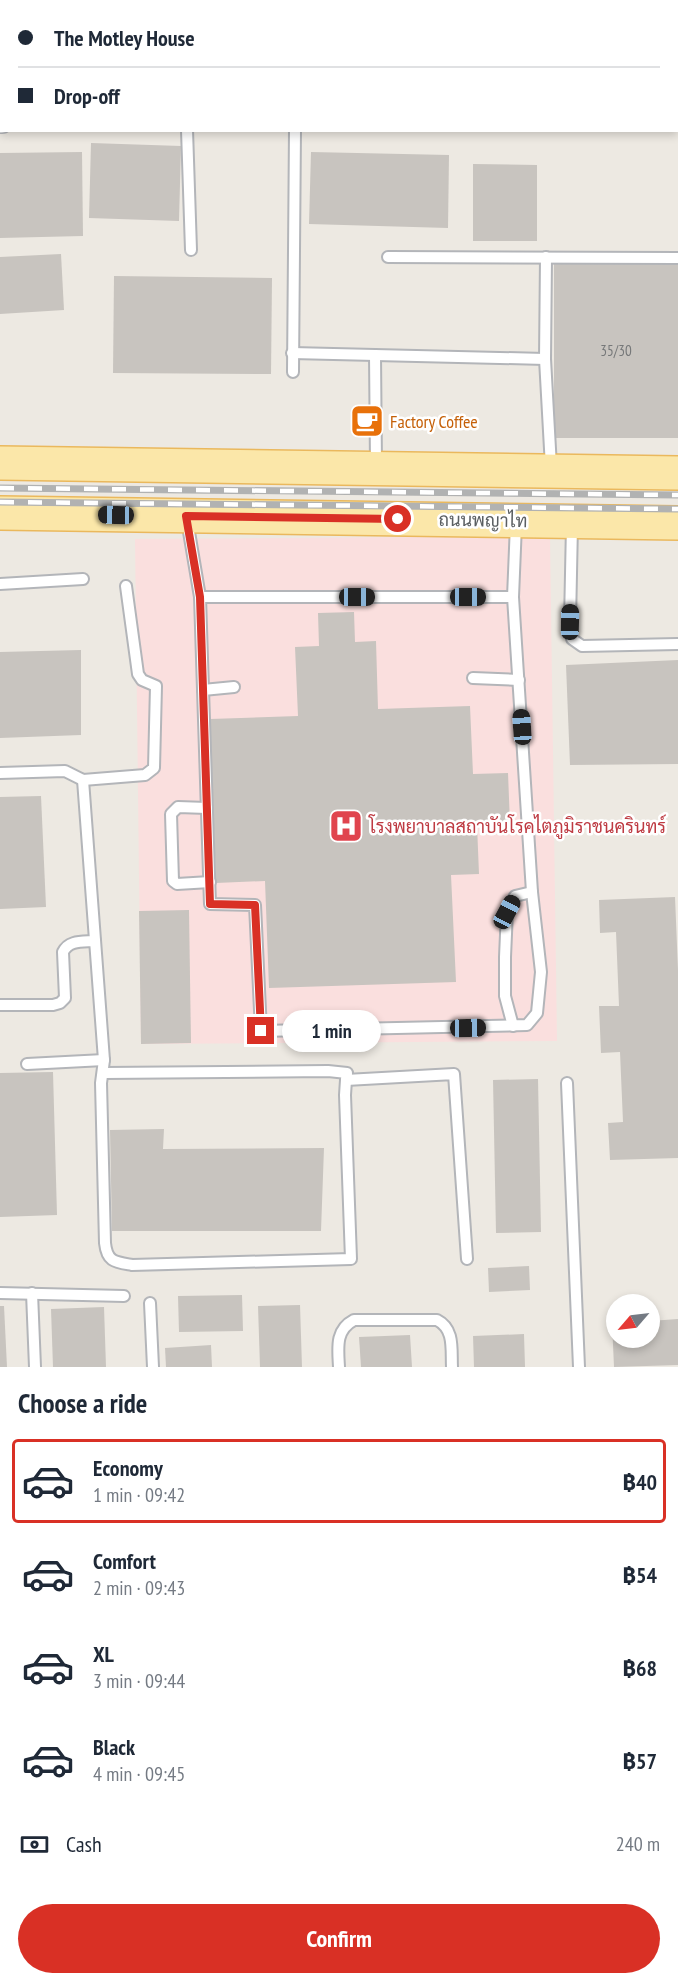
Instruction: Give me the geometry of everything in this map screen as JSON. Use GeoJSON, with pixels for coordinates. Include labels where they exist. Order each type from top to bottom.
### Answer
{"type":"FeatureCollection","features":[{"type":"Feature","properties":{"kind":"main road"},"geometry":{"type":"LineString","coordinates":[[0,463],[678,473]]}},
{"type":"Feature","properties":{"kind":"main road","name":"ถนนพญาไท"},"geometry":{"type":"LineString","coordinates":[[0,513],[678,523]]}},
{"type":"Feature","properties":{"kind":"lane"},"geometry":{"type":"LineString","coordinates":[[187,132],[191,250]]}},
{"type":"Feature","properties":{"kind":"lane"},"geometry":{"type":"LineString","coordinates":[[293,372],[295,132]]}},
{"type":"Feature","properties":{"kind":"lane"},"geometry":{"type":"LineString","coordinates":[[388,257],[678,258]]}},
{"type":"Feature","properties":{"kind":"lane"},"geometry":{"type":"LineString","coordinates":[[546,257],[545,359],[552,471]]}},
{"type":"Feature","properties":{"kind":"lane"},"geometry":{"type":"LineString","coordinates":[[292,353],[545,359]]}},
{"type":"Feature","properties":{"kind":"lane"},"geometry":{"type":"LineString","coordinates":[[375,355],[376,469]]}},
{"type":"Feature","properties":{"kind":"lane"},"geometry":{"type":"LineString","coordinates":[[186,516],[200,597],[210,904],[255,905],[261,1031],[513,1026],[527,1025],[537,1013],[541,972],[532,892],[513,597],[516,521]]}},
{"type":"Feature","properties":{"kind":"lane"},"geometry":{"type":"LineString","coordinates":[[572,522],[570,622],[572,639],[582,646],[678,644]]}},
{"type":"Feature","properties":{"kind":"lane"},"geometry":{"type":"LineString","coordinates":[[0,584],[83,579]]}},
{"type":"Feature","properties":{"kind":"lane"},"geometry":{"type":"LineString","coordinates":[[0,772],[65,771],[83,780],[145,775],[154,768],[156,686],[142,680],[138,674],[126,586]]}},
{"type":"Feature","properties":{"kind":"lane"},"geometry":{"type":"LineString","coordinates":[[200,597],[513,597]]}},
{"type":"Feature","properties":{"kind":"lane"},"geometry":{"type":"LineString","coordinates":[[473,678],[519,680]]}},
{"type":"Feature","properties":{"kind":"lane"},"geometry":{"type":"LineString","coordinates":[[203,690],[234,687]]}},
{"type":"Feature","properties":{"kind":"lane"},"geometry":{"type":"LineString","coordinates":[[83,780],[104,1060],[101,1083],[106,1253],[111,1260],[132,1265],[351,1259],[345,1095],[347,1073],[328,1071],[104,1073]]}},
{"type":"Feature","properties":{"kind":"lane"},"geometry":{"type":"LineString","coordinates":[[207,808],[178,807],[171,814],[173,881],[177,884],[210,882]]}},
{"type":"Feature","properties":{"kind":"lane"},"geometry":{"type":"LineString","coordinates":[[513,1026],[505,996],[507,912],[515,896],[532,892]]}},
{"type":"Feature","properties":{"kind":"lane"},"geometry":{"type":"LineString","coordinates":[[0,1005],[60,1003],[65,998],[63,952],[70,943],[95,941]]}},
{"type":"Feature","properties":{"kind":"lane"},"geometry":{"type":"LineString","coordinates":[[27,1064],[104,1060]]}},
{"type":"Feature","properties":{"kind":"lane"},"geometry":{"type":"LineString","coordinates":[[346,1080],[454,1074],[468,1258]]}},
{"type":"Feature","properties":{"kind":"lane"},"geometry":{"type":"LineString","coordinates":[[567,1083],[579,1367]]}},
{"type":"Feature","properties":{"kind":"lane"},"geometry":{"type":"LineString","coordinates":[[0,1293],[124,1296]]}},
{"type":"Feature","properties":{"kind":"lane"},"geometry":{"type":"LineString","coordinates":[[32,1293],[35,1367]]}},
{"type":"Feature","properties":{"kind":"lane"},"geometry":{"type":"LineString","coordinates":[[150,1303],[153,1367]]}},
{"type":"Feature","properties":{"kind":"lane"},"geometry":{"type":"LineString","coordinates":[[339,1367],[338,1340],[341,1330],[354,1320],[437,1320],[445,1324],[451,1340],[452,1367]]}},
{"type":"Feature","properties":{"kind":"shaded area","name":"โรงพยาบาลสถาบันโรคไตภูมิราชนครินทร์"},"geometry":{"type":"Polygon","coordinates":[[[550,536],[557,1041],[141,1044],[135,539],[550,536]]]}},
{"type":"Feature","properties":{"kind":"building"},"geometry":{"type":"Polygon","coordinates":[[[91,143],[181,146],[179,221],[89,218],[91,143]]]}},
{"type":"Feature","properties":{"kind":"building"},"geometry":{"type":"Polygon","coordinates":[[[82,152],[83,236],[0,238],[0,153],[82,152]]]}},
{"type":"Feature","properties":{"kind":"building"},"geometry":{"type":"Polygon","coordinates":[[[311,152],[449,155],[448,228],[309,224],[311,152]]]}},
{"type":"Feature","properties":{"kind":"building"},"geometry":{"type":"Polygon","coordinates":[[[473,164],[537,165],[537,241],[473,241],[473,164]]]}},
{"type":"Feature","properties":{"kind":"building"},"geometry":{"type":"Polygon","coordinates":[[[61,254],[64,310],[0,314],[0,257],[61,254]]]}},
{"type":"Feature","properties":{"kind":"building"},"geometry":{"type":"Polygon","coordinates":[[[554,261],[678,261],[678,438],[554,438],[554,261]]]}},
{"type":"Feature","properties":{"kind":"building"},"geometry":{"type":"Polygon","coordinates":[[[114,276],[272,278],[271,374],[113,373],[114,276]]]}},
{"type":"Feature","properties":{"kind":"building"},"geometry":{"type":"Polygon","coordinates":[[[354,612],[355,642],[376,641],[378,709],[470,706],[473,774],[508,773],[510,824],[477,825],[479,874],[451,875],[456,982],[269,988],[265,881],[216,883],[210,719],[298,716],[295,647],[319,646],[318,613],[354,612]]]}},
{"type":"Feature","properties":{"kind":"building"},"geometry":{"type":"Polygon","coordinates":[[[81,650],[81,735],[0,738],[0,652],[81,650]]]}},
{"type":"Feature","properties":{"kind":"building"},"geometry":{"type":"Polygon","coordinates":[[[678,660],[678,764],[570,765],[566,665],[678,660]]]}},
{"type":"Feature","properties":{"kind":"building"},"geometry":{"type":"Polygon","coordinates":[[[41,796],[46,907],[0,909],[0,797],[41,796]]]}},
{"type":"Feature","properties":{"kind":"building"},"geometry":{"type":"Polygon","coordinates":[[[675,897],[678,970],[678,1158],[610,1160],[608,1123],[623,1122],[620,1052],[601,1053],[599,1006],[619,1006],[616,932],[600,933],[599,900],[675,897]]]}},
{"type":"Feature","properties":{"kind":"building"},"geometry":{"type":"Polygon","coordinates":[[[189,910],[191,1043],[141,1044],[139,911],[189,910]]]}},
{"type":"Feature","properties":{"kind":"building"},"geometry":{"type":"Polygon","coordinates":[[[53,1072],[57,1215],[0,1217],[0,1073],[53,1072]]]}},
{"type":"Feature","properties":{"kind":"building"},"geometry":{"type":"Polygon","coordinates":[[[538,1079],[541,1232],[496,1233],[493,1080],[538,1079]]]}},
{"type":"Feature","properties":{"kind":"building"},"geometry":{"type":"Polygon","coordinates":[[[164,1129],[163,1149],[324,1148],[321,1231],[112,1231],[110,1130],[164,1129]]]}},
{"type":"Feature","properties":{"kind":"building"},"geometry":{"type":"Polygon","coordinates":[[[529,1266],[530,1290],[489,1292],[488,1268],[529,1266]]]}},
{"type":"Feature","properties":{"kind":"building"},"geometry":{"type":"Polygon","coordinates":[[[242,1295],[243,1331],[179,1332],[178,1296],[242,1295]]]}},
{"type":"Feature","properties":{"kind":"building"},"geometry":{"type":"Polygon","coordinates":[[[300,1305],[302,1367],[260,1367],[258,1306],[300,1305]]]}},
{"type":"Feature","properties":{"kind":"building"},"geometry":{"type":"Polygon","coordinates":[[[0,1306],[4,1306],[7,1367],[0,1367],[0,1306]]]}},
{"type":"Feature","properties":{"kind":"building"},"geometry":{"type":"Polygon","coordinates":[[[104,1307],[106,1367],[53,1367],[51,1309],[104,1307]]]}},
{"type":"Feature","properties":{"kind":"building"},"geometry":{"type":"Polygon","coordinates":[[[678,1319],[678,1365],[614,1367],[613,1348],[660,1348],[660,1320],[678,1319]]]}},
{"type":"Feature","properties":{"kind":"building"},"geometry":{"type":"Polygon","coordinates":[[[524,1334],[525,1367],[474,1367],[473,1336],[524,1334]]]}},
{"type":"Feature","properties":{"kind":"building"},"geometry":{"type":"Polygon","coordinates":[[[410,1335],[412,1367],[361,1367],[359,1337],[410,1335]]]}},
{"type":"Feature","properties":{"kind":"building"},"geometry":{"type":"Polygon","coordinates":[[[211,1345],[212,1367],[166,1367],[165,1348],[211,1345]]]}},
{"type":"Feature","properties":{"kind":"railway"},"geometry":{"type":"LineString","coordinates":[[0,488],[678,495]]}},
{"type":"Feature","properties":{"kind":"railway"},"geometry":{"type":"LineString","coordinates":[[0,502],[678,509]]}},
{"type":"Feature","properties":{"kind":"place","name":"Factory Coffee"},"geometry":{"type":"Point","coordinates":[367,421]}},
{"type":"Feature","properties":{"kind":"place","name":"โรงพยาบาลสถาบันโรคไตภูมิราชนครินทร์"},"geometry":{"type":"Point","coordinates":[346,826]}},
{"type":"Feature","properties":{"kind":"route"},"geometry":{"type":"LineString","coordinates":[[261,1031],[255,905],[210,904],[200,597],[186,516],[398,519]]}}]}
